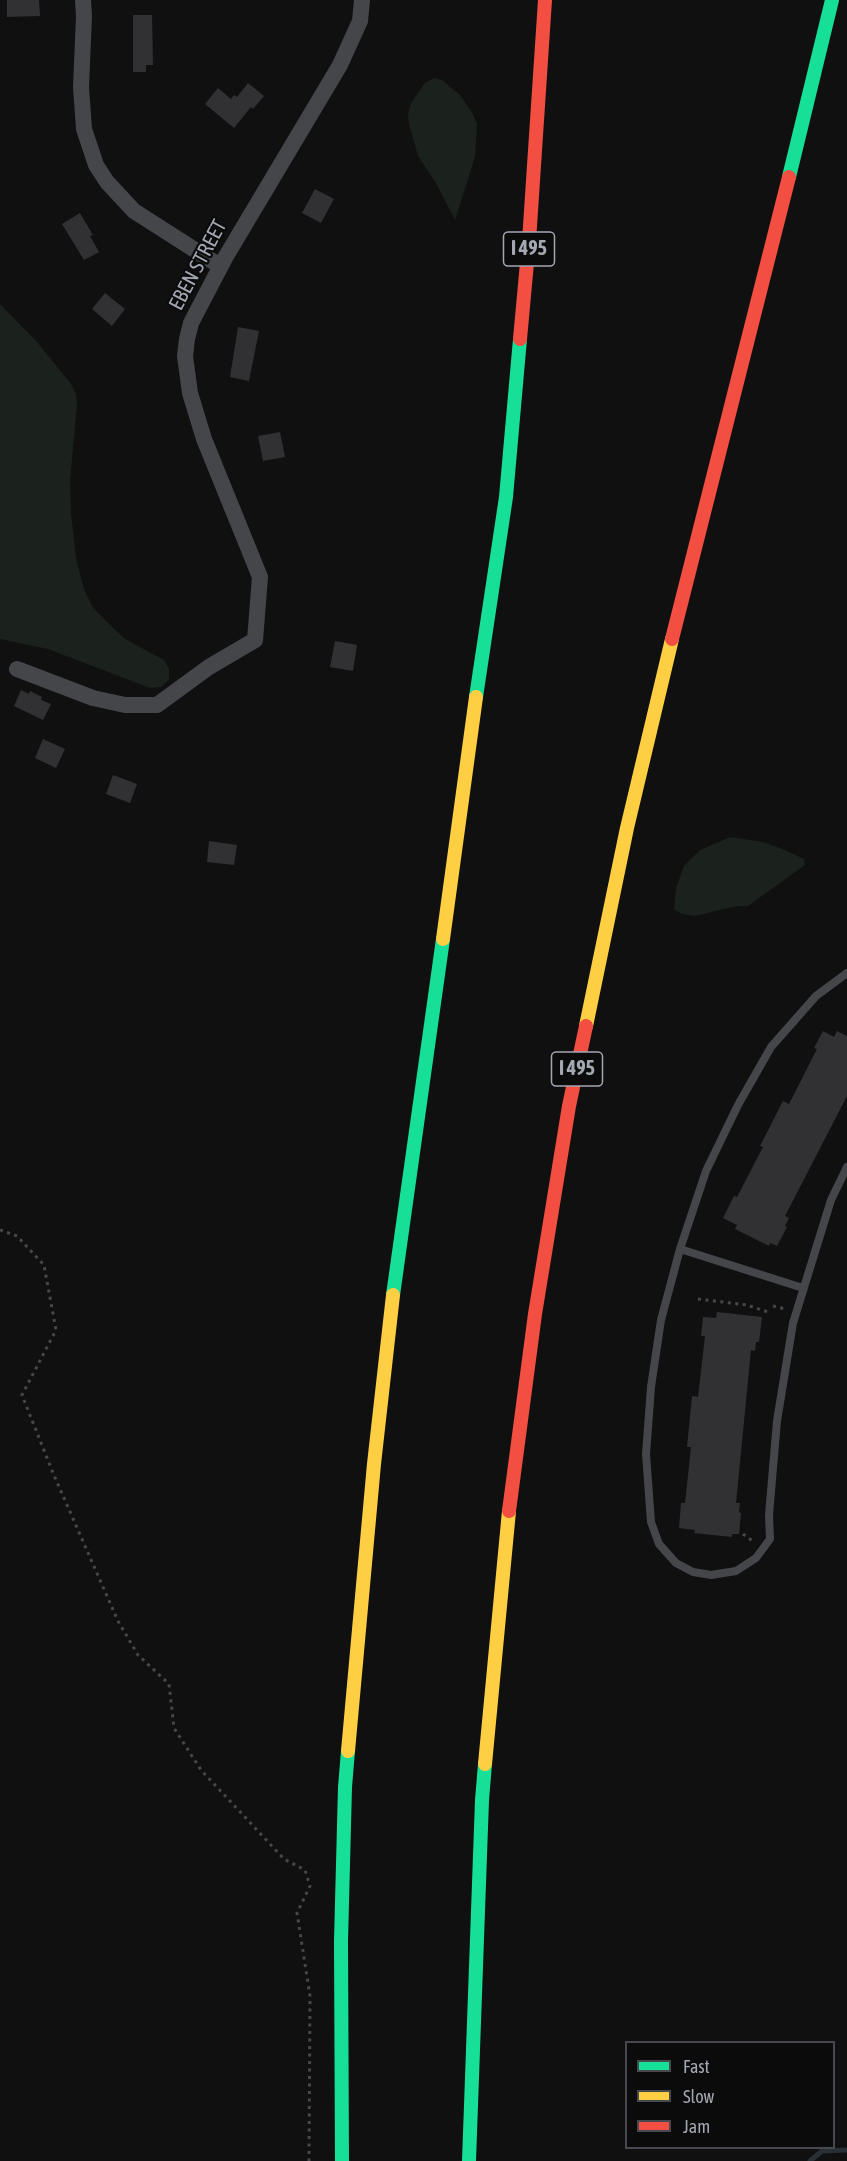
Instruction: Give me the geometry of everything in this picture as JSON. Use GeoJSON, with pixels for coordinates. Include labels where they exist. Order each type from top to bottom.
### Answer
{"type":"FeatureCollection","features":[{"type":"Feature","properties":{"kind":"highway","name":"I 495"},"geometry":{"type":"LineString","coordinates":[[342,2161],[341,1941],[345,1787],[374,1464],[396,1272],[506,497],[529,241],[545,0]]}},
{"type":"Feature","properties":{"kind":"highway","name":"I 495"},"geometry":{"type":"LineString","coordinates":[[469,2161],[482,1800],[499,1602],[514,1467],[535,1314],[569,1106],[627,828],[666,662],[762,289],[832,0]]}},
{"type":"Feature","properties":{"kind":"street"},"geometry":{"type":"LineString","coordinates":[[83,0],[81,87],[84,129],[96,165],[106,182],[134,211],[220,266]]}},
{"type":"Feature","properties":{"kind":"street","name":"EBEN STREET"},"geometry":{"type":"LineString","coordinates":[[17,669],[93,698],[125,705],[157,705],[209,667],[255,640],[260,577],[204,439],[190,393],[187,374],[187,339],[191,323],[220,266],[340,65],[360,21],[362,0]]}},
{"type":"Feature","properties":{"kind":"lane"},"geometry":{"type":"LineString","coordinates":[[847,973],[816,996],[771,1047],[738,1105],[706,1171],[680,1249],[661,1320],[652,1376],[647,1466],[651,1522],[659,1544],[676,1563],[693,1572],[711,1575],[736,1571],[756,1558],[770,1539],[769,1515],[777,1421],[793,1323],[831,1200],[847,1167]]}},
{"type":"Feature","properties":{"kind":"lane"},"geometry":{"type":"LineString","coordinates":[[680,1249],[803,1288]]}},
{"type":"Feature","properties":{"kind":"path"},"geometry":{"type":"LineString","coordinates":[[0,1230],[17,1236],[44,1266],[56,1330],[22,1395],[53,1473],[118,1621],[138,1654],[170,1684],[174,1728],[201,1770],[284,1859],[305,1870],[310,1886],[297,1913],[310,1996],[309,2161]]}},
{"type":"Feature","properties":{"kind":"path"},"geometry":{"type":"LineString","coordinates":[[698,1299],[747,1305],[771,1313]]}},
{"type":"Feature","properties":{"kind":"path"},"geometry":{"type":"LineString","coordinates":[[773,1305],[789,1310]]}},
{"type":"Feature","properties":{"kind":"path"},"geometry":{"type":"LineString","coordinates":[[743,1534],[755,1544]]}},
{"type":"Feature","properties":{"kind":"shaded area"},"geometry":{"type":"Polygon","coordinates":[[[434,78],[442,80],[460,95],[477,124],[475,157],[455,220],[436,183],[418,156],[409,124],[408,114],[411,103],[425,83],[434,78]]]}},
{"type":"Feature","properties":{"kind":"shaded area"},"geometry":{"type":"Polygon","coordinates":[[[0,304],[37,342],[71,384],[76,394],[70,481],[71,513],[76,558],[84,589],[93,608],[125,639],[164,660],[169,669],[169,680],[161,687],[150,688],[48,649],[0,639],[0,304]]]}},
{"type":"Feature","properties":{"kind":"shaded area"},"geometry":{"type":"Polygon","coordinates":[[[730,837],[763,842],[785,850],[804,859],[805,865],[748,906],[737,906],[695,916],[682,914],[674,909],[676,888],[684,866],[700,850],[730,837]]]}},
{"type":"Feature","properties":{"kind":"building"},"geometry":{"type":"Polygon","coordinates":[[[7,0],[39,0],[40,16],[7,17],[7,0]]]}},
{"type":"Feature","properties":{"kind":"building"},"geometry":{"type":"Polygon","coordinates":[[[133,15],[152,15],[153,65],[146,65],[146,72],[133,72],[133,15]]]}},
{"type":"Feature","properties":{"kind":"building"},"geometry":{"type":"Polygon","coordinates":[[[248,83],[264,96],[253,109],[251,107],[234,128],[205,104],[218,88],[231,99],[234,95],[237,97],[248,83]]]}},
{"type":"Feature","properties":{"kind":"building"},"geometry":{"type":"Polygon","coordinates":[[[315,189],[334,199],[321,223],[302,213],[315,189]]]}},
{"type":"Feature","properties":{"kind":"building"},"geometry":{"type":"Polygon","coordinates":[[[80,213],[93,235],[90,236],[99,252],[84,260],[62,224],[80,213]]]}},
{"type":"Feature","properties":{"kind":"building"},"geometry":{"type":"Polygon","coordinates":[[[105,293],[125,309],[112,326],[92,309],[105,293]]]}},
{"type":"Feature","properties":{"kind":"building"},"geometry":{"type":"Polygon","coordinates":[[[238,327],[259,331],[249,381],[230,377],[238,327]]]}},
{"type":"Feature","properties":{"kind":"building"},"geometry":{"type":"Polygon","coordinates":[[[280,432],[285,457],[263,461],[258,436],[280,432]]]}},
{"type":"Feature","properties":{"kind":"building"},"geometry":{"type":"Polygon","coordinates":[[[335,641],[357,645],[353,671],[330,667],[335,641]]]}},
{"type":"Feature","properties":{"kind":"building"},"geometry":{"type":"Polygon","coordinates":[[[21,690],[29,694],[30,691],[42,697],[41,700],[51,704],[43,720],[14,706],[21,690]]]}},
{"type":"Feature","properties":{"kind":"building"},"geometry":{"type":"Polygon","coordinates":[[[43,739],[65,749],[56,768],[35,758],[43,739]]]}},
{"type":"Feature","properties":{"kind":"building"},"geometry":{"type":"Polygon","coordinates":[[[113,775],[137,784],[130,803],[106,794],[113,775]]]}},
{"type":"Feature","properties":{"kind":"building"},"geometry":{"type":"Polygon","coordinates":[[[209,841],[237,845],[234,865],[207,862],[209,841]]]}},
{"type":"Feature","properties":{"kind":"building"},"geometry":{"type":"Polygon","coordinates":[[[823,1031],[834,1037],[837,1031],[847,1036],[847,1096],[785,1216],[789,1218],[785,1226],[787,1227],[777,1246],[770,1243],[769,1246],[735,1229],[737,1225],[723,1218],[734,1196],[737,1197],[763,1147],[760,1146],[783,1101],[789,1104],[817,1049],[814,1048],[823,1031]]]}},
{"type":"Feature","properties":{"kind":"building"},"geometry":{"type":"Polygon","coordinates":[[[717,1312],[762,1317],[759,1342],[756,1342],[755,1351],[751,1350],[736,1503],[740,1503],[739,1512],[741,1513],[739,1534],[732,1534],[732,1537],[694,1533],[695,1530],[679,1528],[681,1503],[685,1503],[691,1447],[687,1447],[692,1396],[698,1397],[705,1336],[701,1336],[703,1317],[716,1318],[717,1312]]]}},
{"type":"Feature","properties":{"kind":"waterway"},"geometry":{"type":"LineString","coordinates":[[810,2161],[822,2151],[847,2150]]}},
{"type":"Feature","properties":{"kind":"traffic: fast"},"geometry":{"type":"LineString","coordinates":[[789,177],[832,0]]}},
{"type":"Feature","properties":{"kind":"traffic: fast"},"geometry":{"type":"LineString","coordinates":[[476,697],[506,497],[520,339]]}},
{"type":"Feature","properties":{"kind":"traffic: fast"},"geometry":{"type":"LineString","coordinates":[[393,1295],[443,939]]}},
{"type":"Feature","properties":{"kind":"traffic: fast"},"geometry":{"type":"LineString","coordinates":[[342,2161],[341,1941],[348,1751]]}},
{"type":"Feature","properties":{"kind":"traffic: fast"},"geometry":{"type":"LineString","coordinates":[[469,2161],[485,1764]]}},
{"type":"Feature","properties":{"kind":"traffic: slow"},"geometry":{"type":"LineString","coordinates":[[586,1026],[627,828],[672,639]]}},
{"type":"Feature","properties":{"kind":"traffic: slow"},"geometry":{"type":"LineString","coordinates":[[443,939],[476,697]]}},
{"type":"Feature","properties":{"kind":"traffic: slow"},"geometry":{"type":"LineString","coordinates":[[348,1751],[374,1464],[393,1295]]}},
{"type":"Feature","properties":{"kind":"traffic: slow"},"geometry":{"type":"LineString","coordinates":[[485,1764],[509,1511]]}},
{"type":"Feature","properties":{"kind":"traffic: jam"},"geometry":{"type":"LineString","coordinates":[[520,339],[545,0]]}},
{"type":"Feature","properties":{"kind":"traffic: jam"},"geometry":{"type":"LineString","coordinates":[[672,639],[789,177]]}},
{"type":"Feature","properties":{"kind":"traffic: jam"},"geometry":{"type":"LineString","coordinates":[[509,1511],[535,1314],[569,1106],[586,1026]]}}]}
